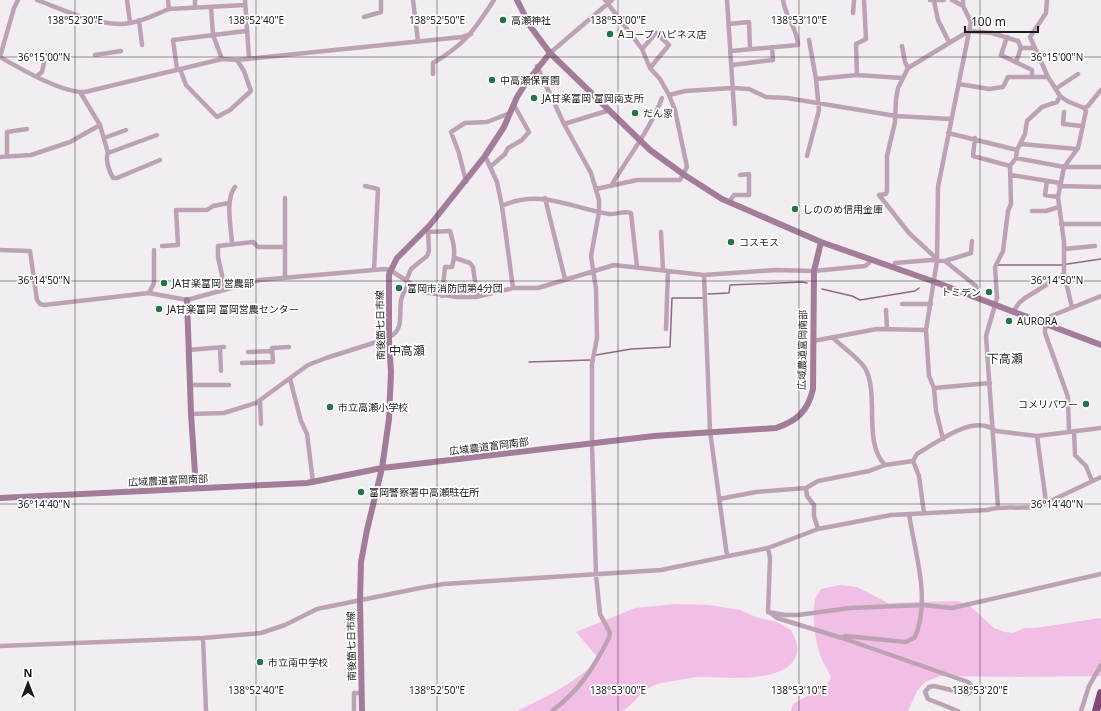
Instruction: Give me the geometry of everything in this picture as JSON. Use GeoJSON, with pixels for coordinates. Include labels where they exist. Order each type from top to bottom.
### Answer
{"type":"FeatureCollection","features":[{"type":"Feature","properties":{"kind":"highway"},"geometry":{"type":"LineString","coordinates":[[1096,711],[1101,693]]}},
{"type":"Feature","properties":{"kind":"street"},"geometry":{"type":"LineString","coordinates":[[18,0],[14,8],[0,57],[59,86],[80,92],[222,59],[237,60],[462,37],[471,34]]}},
{"type":"Feature","properties":{"kind":"street"},"geometry":{"type":"LineString","coordinates":[[37,0],[89,19],[122,24],[168,9],[211,7],[245,3],[249,58]]}},
{"type":"Feature","properties":{"kind":"street"},"geometry":{"type":"LineString","coordinates":[[127,0],[130,22]]}},
{"type":"Feature","properties":{"kind":"street"},"geometry":{"type":"LineString","coordinates":[[168,0],[168,9]]}},
{"type":"Feature","properties":{"kind":"street"},"geometry":{"type":"LineString","coordinates":[[195,0],[195,8]]}},
{"type":"Feature","properties":{"kind":"street"},"geometry":{"type":"LineString","coordinates":[[364,17],[381,12],[381,0]]}},
{"type":"Feature","properties":{"kind":"street"},"geometry":{"type":"LineString","coordinates":[[413,0],[418,41]]}},
{"type":"Feature","properties":{"kind":"street"},"geometry":{"type":"LineString","coordinates":[[433,74],[433,63],[457,49],[471,34],[494,0]]}},
{"type":"Feature","properties":{"kind":"street"},"geometry":{"type":"LineString","coordinates":[[517,0],[530,26],[550,53],[640,140],[683,174],[729,202],[821,242],[934,282],[1101,345]]}},
{"type":"Feature","properties":{"kind":"street"},"geometry":{"type":"LineString","coordinates":[[390,270],[403,251],[428,230],[485,156],[504,127],[514,105],[537,66],[606,2],[612,0]]}},
{"type":"Feature","properties":{"kind":"street"},"geometry":{"type":"LineString","coordinates":[[727,0],[735,124]]}},
{"type":"Feature","properties":{"kind":"street"},"geometry":{"type":"LineString","coordinates":[[731,51],[750,48],[798,45],[798,37],[788,18],[783,0]]}},
{"type":"Feature","properties":{"kind":"street"},"geometry":{"type":"LineString","coordinates":[[853,12],[854,0]]}},
{"type":"Feature","properties":{"kind":"street"},"geometry":{"type":"LineString","coordinates":[[857,75],[856,44],[866,39],[864,0]]}},
{"type":"Feature","properties":{"kind":"street"},"geometry":{"type":"LineString","coordinates":[[944,0],[932,1],[938,20],[949,42]]}},
{"type":"Feature","properties":{"kind":"street"},"geometry":{"type":"LineString","coordinates":[[943,439],[936,411],[934,388],[929,376],[926,330],[937,260],[939,203],[938,187],[971,22],[963,6],[952,0]]}},
{"type":"Feature","properties":{"kind":"street"},"geometry":{"type":"LineString","coordinates":[[963,6],[964,0]]}},
{"type":"Feature","properties":{"kind":"street"},"geometry":{"type":"LineString","coordinates":[[1047,0],[1046,12],[1030,37],[1048,77],[1057,88],[1060,96],[1067,101],[1084,108]]}},
{"type":"Feature","properties":{"kind":"street"},"geometry":{"type":"LineString","coordinates":[[596,189],[637,180],[680,180],[687,167],[687,160],[676,110],[669,95],[660,79],[650,68],[642,49],[606,2]]}},
{"type":"Feature","properties":{"kind":"street"},"geometry":{"type":"LineString","coordinates":[[211,7],[213,35],[222,59]]}},
{"type":"Feature","properties":{"kind":"street"},"geometry":{"type":"LineString","coordinates":[[138,20],[142,45]]}},
{"type":"Feature","properties":{"kind":"street"},"geometry":{"type":"LineString","coordinates":[[729,24],[749,22],[750,48]]}},
{"type":"Feature","properties":{"kind":"street"},"geometry":{"type":"LineString","coordinates":[[237,60],[244,71],[250,91],[230,110],[217,117],[186,85],[178,69],[173,40],[246,31]]}},
{"type":"Feature","properties":{"kind":"street"},"geometry":{"type":"LineString","coordinates":[[937,260],[909,233],[879,195],[886,194],[887,191],[888,156],[896,116],[896,99],[902,78],[908,68],[969,31],[992,33],[1018,41],[1020,48],[1016,62]]}},
{"type":"Feature","properties":{"kind":"street"},"geometry":{"type":"LineString","coordinates":[[642,49],[656,33],[669,45],[650,68]]}},
{"type":"Feature","properties":{"kind":"street"},"geometry":{"type":"LineString","coordinates":[[1007,37],[1001,55],[1032,70],[1032,76]]}},
{"type":"Feature","properties":{"kind":"street"},"geometry":{"type":"LineString","coordinates":[[807,156],[813,136],[819,103],[809,40]]}},
{"type":"Feature","properties":{"kind":"street"},"geometry":{"type":"LineString","coordinates":[[902,46],[905,62],[908,68]]}},
{"type":"Feature","properties":{"kind":"street"},"geometry":{"type":"LineString","coordinates":[[732,65],[773,60],[772,47]]}},
{"type":"Feature","properties":{"kind":"street"},"geometry":{"type":"LineString","coordinates":[[1020,48],[1035,48]]}},
{"type":"Feature","properties":{"kind":"street"},"geometry":{"type":"LineString","coordinates":[[95,55],[121,51]]}},
{"type":"Feature","properties":{"kind":"street"},"geometry":{"type":"LineString","coordinates":[[37,76],[42,72],[46,53]]}},
{"type":"Feature","properties":{"kind":"street"},"geometry":{"type":"LineString","coordinates":[[537,66],[564,124],[591,174],[596,189],[599,212],[591,256],[592,271],[596,289],[597,338],[592,364],[592,444],[596,575],[600,614],[610,633],[609,638],[587,678],[565,702],[552,711]]}},
{"type":"Feature","properties":{"kind":"street"},"geometry":{"type":"LineString","coordinates":[[1057,88],[1078,74]]}},
{"type":"Feature","properties":{"kind":"street"},"geometry":{"type":"LineString","coordinates":[[816,79],[857,75],[902,78]]}},
{"type":"Feature","properties":{"kind":"street"},"geometry":{"type":"LineString","coordinates":[[958,84],[988,89],[1003,87],[1008,77],[1048,77]]}},
{"type":"Feature","properties":{"kind":"street"},"geometry":{"type":"LineString","coordinates":[[669,95],[686,91],[732,88],[749,89],[766,98],[787,98],[896,116],[951,119]]}},
{"type":"Feature","properties":{"kind":"street"},"geometry":{"type":"LineString","coordinates":[[1084,108],[1088,106],[1101,90]]}},
{"type":"Feature","properties":{"kind":"street"},"geometry":{"type":"LineString","coordinates":[[80,92],[100,125],[108,153],[106,158],[113,178],[160,160]]}},
{"type":"Feature","properties":{"kind":"street"},"geometry":{"type":"LineString","coordinates":[[998,507],[991,427],[990,383],[986,336],[996,298],[995,267],[1003,251],[1008,211],[1011,204],[1010,166],[1016,158],[1017,150],[1025,134],[1027,121],[1042,107],[1057,102],[1060,96]]}},
{"type":"Feature","properties":{"kind":"street"},"geometry":{"type":"LineString","coordinates":[[611,186],[658,110],[662,98]]}},
{"type":"Feature","properties":{"kind":"street"},"geometry":{"type":"LineString","coordinates":[[490,167],[505,154],[508,148],[522,140],[529,132],[514,105]]}},
{"type":"Feature","properties":{"kind":"street"},"geometry":{"type":"LineString","coordinates":[[1072,307],[1064,274],[1064,249],[1058,197],[1064,167],[1077,149],[1082,126],[1086,116],[1084,108]]}},
{"type":"Feature","properties":{"kind":"street"},"geometry":{"type":"LineString","coordinates":[[564,124],[610,110]]}},
{"type":"Feature","properties":{"kind":"street"},"geometry":{"type":"LineString","coordinates":[[1064,112],[1063,124],[1082,126]]}},
{"type":"Feature","properties":{"kind":"street"},"geometry":{"type":"LineString","coordinates":[[466,182],[459,153],[451,132],[465,123],[487,122],[510,113]]}},
{"type":"Feature","properties":{"kind":"street"},"geometry":{"type":"LineString","coordinates":[[0,157],[32,155],[57,147],[70,142],[100,125]]}},
{"type":"Feature","properties":{"kind":"street"},"geometry":{"type":"LineString","coordinates":[[7,156],[7,132],[27,129]]}},
{"type":"Feature","properties":{"kind":"street"},"geometry":{"type":"LineString","coordinates":[[104,138],[126,130]]}},
{"type":"Feature","properties":{"kind":"street"},"geometry":{"type":"LineString","coordinates":[[948,133],[975,138],[1017,150]]}},
{"type":"Feature","properties":{"kind":"street"},"geometry":{"type":"LineString","coordinates":[[108,153],[157,135]]}},
{"type":"Feature","properties":{"kind":"street"},"geometry":{"type":"LineString","coordinates":[[975,138],[972,156],[1010,166]]}},
{"type":"Feature","properties":{"kind":"street"},"geometry":{"type":"LineString","coordinates":[[1021,144],[1077,149]]}},
{"type":"Feature","properties":{"kind":"street"},"geometry":{"type":"LineString","coordinates":[[485,156],[496,182],[502,206],[512,288]]}},
{"type":"Feature","properties":{"kind":"street"},"geometry":{"type":"LineString","coordinates":[[1016,158],[1064,167],[1101,168]]}},
{"type":"Feature","properties":{"kind":"street"},"geometry":{"type":"LineString","coordinates":[[729,202],[734,195],[749,195],[748,174],[740,175]]}},
{"type":"Feature","properties":{"kind":"street"},"geometry":{"type":"LineString","coordinates":[[1011,175],[1060,184],[1101,187]]}},
{"type":"Feature","properties":{"kind":"street"},"geometry":{"type":"LineString","coordinates":[[1047,181],[1045,195],[1058,197]]}},
{"type":"Feature","properties":{"kind":"street"},"geometry":{"type":"LineString","coordinates":[[365,186],[378,189],[374,270]]}},
{"type":"Feature","properties":{"kind":"street"},"geometry":{"type":"LineString","coordinates":[[232,243],[229,203],[232,190],[235,187]]}},
{"type":"Feature","properties":{"kind":"street"},"geometry":{"type":"LineString","coordinates":[[285,198],[285,278]]}},
{"type":"Feature","properties":{"kind":"street"},"geometry":{"type":"LineString","coordinates":[[502,206],[515,200],[546,198],[599,212],[611,214],[631,213],[637,267]]}},
{"type":"Feature","properties":{"kind":"street"},"geometry":{"type":"LineString","coordinates":[[546,198],[565,279]]}},
{"type":"Feature","properties":{"kind":"street"},"geometry":{"type":"LineString","coordinates":[[162,246],[178,245],[176,210],[207,210],[213,206],[229,203]]}},
{"type":"Feature","properties":{"kind":"street"},"geometry":{"type":"LineString","coordinates":[[1032,211],[1046,211],[1059,207]]}},
{"type":"Feature","properties":{"kind":"street"},"geometry":{"type":"LineString","coordinates":[[1061,224],[1101,224]]}},
{"type":"Feature","properties":{"kind":"street"},"geometry":{"type":"LineString","coordinates":[[428,230],[450,231],[455,258],[452,267],[445,267],[442,296]]}},
{"type":"Feature","properties":{"kind":"street"},"geometry":{"type":"LineString","coordinates":[[191,414],[224,413],[256,403],[315,362],[389,339],[399,328],[401,302],[411,270],[427,256],[429,251],[428,230]]}},
{"type":"Feature","properties":{"kind":"street"},"geometry":{"type":"LineString","coordinates":[[661,232],[665,270],[666,329]]}},
{"type":"Feature","properties":{"kind":"street"},"geometry":{"type":"LineString","coordinates":[[895,263],[937,260],[944,261],[971,253],[972,241]]}},
{"type":"Feature","properties":{"kind":"street"},"geometry":{"type":"LineString","coordinates":[[225,289],[218,257],[218,246],[232,243],[253,242],[258,247],[285,247]]}},
{"type":"Feature","properties":{"kind":"street","name":"広域農道富岡南部"},"geometry":{"type":"LineString","coordinates":[[0,498],[313,482],[382,468],[710,431],[776,428],[789,424],[801,415],[809,403],[813,389],[814,271],[821,242]]}},
{"type":"Feature","properties":{"kind":"street"},"geometry":{"type":"LineString","coordinates":[[1064,249],[1095,246]]}},
{"type":"Feature","properties":{"kind":"street"},"geometry":{"type":"LineString","coordinates":[[0,250],[30,251],[37,300],[40,304],[70,303],[149,293],[187,300],[260,280],[374,270],[390,270],[424,292],[442,296],[477,296],[512,288],[538,288],[614,265],[704,275],[776,270],[814,271],[865,266],[869,263]]}},
{"type":"Feature","properties":{"kind":"street"},"geometry":{"type":"LineString","coordinates":[[149,293],[154,283],[154,250]]}},
{"type":"Feature","properties":{"kind":"street"},"geometry":{"type":"LineString","coordinates":[[455,258],[470,263],[473,267],[477,296]]}},
{"type":"Feature","properties":{"kind":"street"},"geometry":{"type":"LineString","coordinates":[[944,261],[976,286],[976,298]]}},
{"type":"Feature","properties":{"kind":"street","name":"南後箇七日市線"},"geometry":{"type":"LineString","coordinates":[[362,711],[360,601],[363,551],[382,468],[390,408],[390,270]]}},
{"type":"Feature","properties":{"kind":"street"},"geometry":{"type":"LineString","coordinates":[[1013,312],[1019,303],[1025,298],[1064,274]]}},
{"type":"Feature","properties":{"kind":"street"},"geometry":{"type":"LineString","coordinates":[[704,275],[710,431],[727,556]]}},
{"type":"Feature","properties":{"kind":"street"},"geometry":{"type":"LineString","coordinates":[[1092,481],[1086,466],[1075,455],[1068,397],[1047,341],[1045,329],[1051,316],[1101,296]]}},
{"type":"Feature","properties":{"kind":"street"},"geometry":{"type":"LineString","coordinates":[[187,300],[191,414],[196,488]]}},
{"type":"Feature","properties":{"kind":"street"},"geometry":{"type":"LineString","coordinates":[[902,304],[931,304]]}},
{"type":"Feature","properties":{"kind":"street"},"geometry":{"type":"LineString","coordinates":[[886,310],[887,329]]}},
{"type":"Feature","properties":{"kind":"street"},"geometry":{"type":"LineString","coordinates":[[813,341],[858,332],[887,329],[926,330]]}},
{"type":"Feature","properties":{"kind":"street"},"geometry":{"type":"LineString","coordinates":[[833,338],[866,368],[871,384],[875,443],[878,455],[885,465]]}},
{"type":"Feature","properties":{"kind":"street"},"geometry":{"type":"LineString","coordinates":[[188,350],[222,347],[220,371]]}},
{"type":"Feature","properties":{"kind":"street"},"geometry":{"type":"LineString","coordinates":[[242,363],[272,362],[272,348],[289,347]]}},
{"type":"Feature","properties":{"kind":"street"},"geometry":{"type":"LineString","coordinates":[[248,352],[272,351]]}},
{"type":"Feature","properties":{"kind":"street"},"geometry":{"type":"LineString","coordinates":[[290,379],[301,421],[307,434],[313,482]]}},
{"type":"Feature","properties":{"kind":"street"},"geometry":{"type":"LineString","coordinates":[[934,388],[990,383]]}},
{"type":"Feature","properties":{"kind":"street"},"geometry":{"type":"LineString","coordinates":[[190,386],[229,384]]}},
{"type":"Feature","properties":{"kind":"street"},"geometry":{"type":"LineString","coordinates":[[260,400],[261,424]]}},
{"type":"Feature","properties":{"kind":"street"},"geometry":{"type":"LineString","coordinates":[[913,461],[917,454],[964,427],[974,425],[991,427],[996,431],[1037,436],[1101,428]]}},
{"type":"Feature","properties":{"kind":"street"},"geometry":{"type":"LineString","coordinates":[[1037,436],[1046,502]]}},
{"type":"Feature","properties":{"kind":"street"},"geometry":{"type":"LineString","coordinates":[[719,499],[756,492],[806,488],[818,481],[869,471],[885,465],[913,461]]}},
{"type":"Feature","properties":{"kind":"street"},"geometry":{"type":"LineString","coordinates":[[913,461],[919,476],[924,513]]}},
{"type":"Feature","properties":{"kind":"street"},"geometry":{"type":"LineString","coordinates":[[0,646],[202,638],[261,633],[285,625],[317,609],[444,584],[661,570],[768,548],[818,529],[860,520],[909,514],[988,510],[998,507],[1030,508],[1101,477]]}},
{"type":"Feature","properties":{"kind":"street"},"geometry":{"type":"LineString","coordinates":[[806,488],[808,496],[814,505],[814,516],[818,529]]}},
{"type":"Feature","properties":{"kind":"street"},"geometry":{"type":"LineString","coordinates":[[842,638],[844,636],[906,642],[911,640],[917,634],[923,605],[922,590],[909,514]]}},
{"type":"Feature","properties":{"kind":"street"},"geometry":{"type":"LineString","coordinates":[[768,548],[770,558],[768,612]]}},
{"type":"Feature","properties":{"kind":"street"},"geometry":{"type":"LineString","coordinates":[[768,612],[785,615],[798,615],[850,608],[923,605],[952,608],[1101,574]]}},
{"type":"Feature","properties":{"kind":"street"},"geometry":{"type":"LineString","coordinates":[[768,612],[777,618],[842,638],[968,682],[972,686],[971,691],[968,694],[934,686],[929,687],[925,692],[928,700],[958,711]]}},
{"type":"Feature","properties":{"kind":"street"},"geometry":{"type":"LineString","coordinates":[[202,638],[206,711]]}},
{"type":"Feature","properties":{"kind":"street"},"geometry":{"type":"LineString","coordinates":[[1081,711],[1089,686],[1101,665]]}},
{"type":"Feature","properties":{"kind":"street"},"geometry":{"type":"LineString","coordinates":[[354,711],[354,693],[362,693]]}},
{"type":"Feature","properties":{"kind":"shaded area"},"geometry":{"type":"Polygon","coordinates":[[[840,585],[857,587],[888,603],[958,601],[970,606],[994,628],[1005,632],[1013,633],[1024,628],[1035,628],[1101,618],[1101,676],[940,676],[925,682],[917,691],[908,711],[791,711],[793,704],[826,685],[831,678],[818,649],[814,623],[814,606],[815,599],[821,589],[840,585]]]}},
{"type":"Feature","properties":{"kind":"shaded area"},"geometry":{"type":"Polygon","coordinates":[[[675,604],[709,605],[740,610],[756,617],[777,622],[791,630],[797,644],[797,653],[792,663],[782,670],[769,675],[739,678],[699,677],[655,685],[644,691],[623,711],[517,711],[571,682],[590,668],[599,659],[576,632],[635,608],[675,604]]]}},
{"type":"Feature","properties":{"kind":"waterway"},"geometry":{"type":"LineString","coordinates":[[997,265],[1061,265],[1101,259]]}},
{"type":"Feature","properties":{"kind":"waterway"},"geometry":{"type":"LineString","coordinates":[[708,294],[729,293],[730,285],[807,283]]}},
{"type":"Feature","properties":{"kind":"waterway"},"geometry":{"type":"LineString","coordinates":[[822,289],[852,296],[860,300],[915,291],[919,288]]}},
{"type":"Feature","properties":{"kind":"waterway"},"geometry":{"type":"LineString","coordinates":[[596,355],[631,349],[670,347],[672,298],[704,298]]}},
{"type":"Feature","properties":{"kind":"waterway"},"geometry":{"type":"LineString","coordinates":[[529,362],[590,360]]}},
{"type":"Feature","properties":{"kind":"place","name":"高瀬神社"},"geometry":{"type":"Point","coordinates":[503,20]}},
{"type":"Feature","properties":{"kind":"place","name":"Aコープ ハピネス店"},"geometry":{"type":"Point","coordinates":[610,34]}},
{"type":"Feature","properties":{"kind":"place","name":"中高瀬保育園"},"geometry":{"type":"Point","coordinates":[492,80]}},
{"type":"Feature","properties":{"kind":"place","name":"JA甘楽富岡 富岡南支所"},"geometry":{"type":"Point","coordinates":[534,98]}},
{"type":"Feature","properties":{"kind":"place","name":"だん家"},"geometry":{"type":"Point","coordinates":[635,113]}},
{"type":"Feature","properties":{"kind":"place","name":"しののめ信用金庫"},"geometry":{"type":"Point","coordinates":[795,209]}},
{"type":"Feature","properties":{"kind":"place","name":"コスモス"},"geometry":{"type":"Point","coordinates":[731,242]}},
{"type":"Feature","properties":{"kind":"place","name":"JA甘楽富岡 営農部"},"geometry":{"type":"Point","coordinates":[164,283]}},
{"type":"Feature","properties":{"kind":"place","name":"富岡市消防団第4分団"},"geometry":{"type":"Point","coordinates":[399,288]}},
{"type":"Feature","properties":{"kind":"place","name":"トミデン"},"geometry":{"type":"Point","coordinates":[989,292]}},
{"type":"Feature","properties":{"kind":"place","name":"JA甘楽富岡 富岡営農センター"},"geometry":{"type":"Point","coordinates":[159,309]}},
{"type":"Feature","properties":{"kind":"place","name":"AURORA"},"geometry":{"type":"Point","coordinates":[1009,321]}},
{"type":"Feature","properties":{"kind":"place","name":"コメリパワー"},"geometry":{"type":"Point","coordinates":[1086,404]}},
{"type":"Feature","properties":{"kind":"place","name":"市立高瀬小学校"},"geometry":{"type":"Point","coordinates":[330,407]}},
{"type":"Feature","properties":{"kind":"place","name":"富岡警察署中高瀬駐在所"},"geometry":{"type":"Point","coordinates":[361,492]}},
{"type":"Feature","properties":{"kind":"place","name":"市立南中学校"},"geometry":{"type":"Point","coordinates":[260,662]}},
{"type":"Feature","properties":{"kind":"district","name":"中高瀬"},"geometry":{"type":"Point","coordinates":[407,351]}},
{"type":"Feature","properties":{"kind":"district","name":"下高瀬"},"geometry":{"type":"Point","coordinates":[1005,359]}}]}
